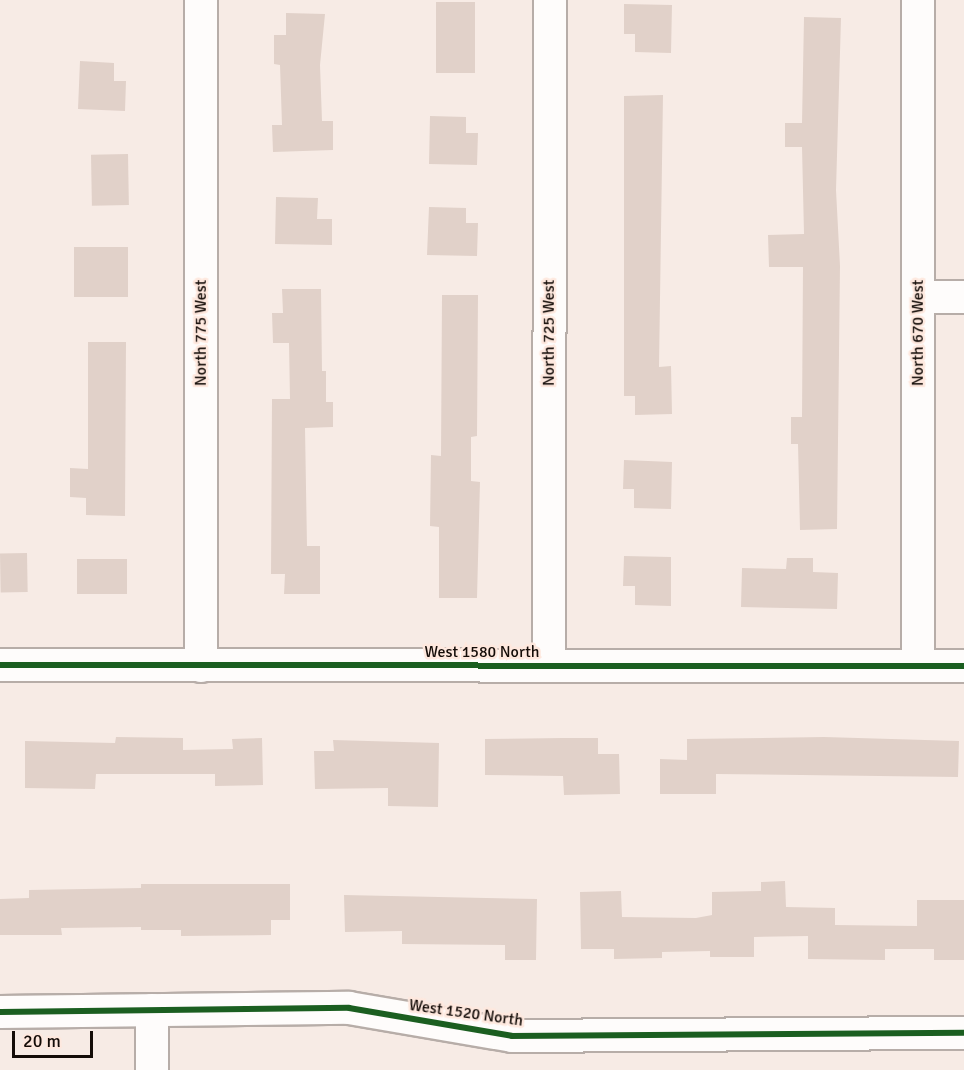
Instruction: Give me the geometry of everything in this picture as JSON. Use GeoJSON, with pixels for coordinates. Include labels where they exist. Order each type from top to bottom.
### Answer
{"type":"FeatureCollection","features":[{"type":"Feature","properties":{"kind":"street","name":"North 775 West"},"geometry":{"type":"LineString","coordinates":[[201,0],[201,666]]}},
{"type":"Feature","properties":{"kind":"street","name":"North 725 West"},"geometry":{"type":"LineString","coordinates":[[549,666],[550,0]]}},
{"type":"Feature","properties":{"kind":"street","name":"North 670 West"},"geometry":{"type":"LineString","coordinates":[[918,0],[918,666]]}},
{"type":"Feature","properties":{"kind":"street"},"geometry":{"type":"LineString","coordinates":[[918,297],[964,297]]}},
{"type":"Feature","properties":{"kind":"street","name":"West 1580 North"},"geometry":{"type":"LineString","coordinates":[[0,665],[964,666]]}},
{"type":"Feature","properties":{"kind":"street","name":"West 1520 North"},"geometry":{"type":"LineString","coordinates":[[0,1012],[349,1008],[512,1036],[964,1033]]}},
{"type":"Feature","properties":{"kind":"street"},"geometry":{"type":"LineString","coordinates":[[152,1010],[152,1070]]}},
{"type":"Feature","properties":{"kind":"building"},"geometry":{"type":"Polygon","coordinates":[[[436,2],[475,2],[475,73],[436,73],[436,2]]]}},
{"type":"Feature","properties":{"kind":"building"},"geometry":{"type":"Polygon","coordinates":[[[624,4],[672,5],[671,53],[635,52],[635,34],[624,34],[624,4]]]}},
{"type":"Feature","properties":{"kind":"building"},"geometry":{"type":"Polygon","coordinates":[[[286,13],[325,14],[320,65],[322,121],[333,121],[333,150],[273,152],[272,125],[282,125],[280,65],[274,64],[274,35],[286,35],[286,13]]]}},
{"type":"Feature","properties":{"kind":"building"},"geometry":{"type":"Polygon","coordinates":[[[804,17],[841,18],[836,190],[840,266],[837,529],[800,530],[798,444],[791,444],[791,417],[802,417],[803,267],[769,267],[768,235],[804,234],[802,147],[785,147],[785,123],[802,123],[804,17]]]}},
{"type":"Feature","properties":{"kind":"building"},"geometry":{"type":"Polygon","coordinates":[[[80,61],[114,63],[114,81],[126,81],[125,111],[78,109],[80,61]]]}},
{"type":"Feature","properties":{"kind":"building"},"geometry":{"type":"Polygon","coordinates":[[[663,95],[659,367],[671,366],[672,414],[635,415],[635,396],[624,396],[624,96],[663,95]]]}},
{"type":"Feature","properties":{"kind":"building"},"geometry":{"type":"Polygon","coordinates":[[[430,116],[466,117],[466,133],[478,133],[477,165],[429,164],[430,116]]]}},
{"type":"Feature","properties":{"kind":"building"},"geometry":{"type":"Polygon","coordinates":[[[128,154],[129,205],[92,206],[91,155],[128,154]]]}},
{"type":"Feature","properties":{"kind":"building"},"geometry":{"type":"Polygon","coordinates":[[[276,197],[318,198],[317,219],[332,219],[332,245],[275,244],[276,197]]]}},
{"type":"Feature","properties":{"kind":"building"},"geometry":{"type":"Polygon","coordinates":[[[429,207],[466,208],[466,223],[478,223],[477,256],[427,255],[429,207]]]}},
{"type":"Feature","properties":{"kind":"building"},"geometry":{"type":"Polygon","coordinates":[[[74,247],[128,247],[128,297],[74,297],[74,247]]]}},
{"type":"Feature","properties":{"kind":"building"},"geometry":{"type":"Polygon","coordinates":[[[282,289],[321,289],[322,371],[326,371],[326,402],[333,402],[333,427],[305,428],[307,546],[320,546],[320,594],[284,594],[285,574],[271,574],[272,399],[290,399],[289,343],[273,343],[272,313],[283,313],[282,289]]]}},
{"type":"Feature","properties":{"kind":"building"},"geometry":{"type":"Polygon","coordinates":[[[442,295],[478,295],[477,436],[471,437],[471,481],[480,482],[477,598],[439,598],[439,527],[430,526],[431,455],[441,456],[442,295]]]}},
{"type":"Feature","properties":{"kind":"building"},"geometry":{"type":"Polygon","coordinates":[[[88,342],[126,342],[125,516],[86,515],[86,498],[70,497],[70,468],[88,469],[88,342]]]}},
{"type":"Feature","properties":{"kind":"building"},"geometry":{"type":"Polygon","coordinates":[[[624,460],[672,462],[671,509],[634,508],[634,489],[623,489],[624,460]]]}},
{"type":"Feature","properties":{"kind":"building"},"geometry":{"type":"Polygon","coordinates":[[[0,553],[27,553],[28,592],[1,592],[0,553]]]}},
{"type":"Feature","properties":{"kind":"building"},"geometry":{"type":"Polygon","coordinates":[[[624,556],[671,557],[671,606],[635,605],[635,586],[623,586],[624,556]]]}},
{"type":"Feature","properties":{"kind":"building"},"geometry":{"type":"Polygon","coordinates":[[[787,558],[813,558],[813,572],[838,573],[837,609],[741,607],[742,568],[786,569],[787,558]]]}},
{"type":"Feature","properties":{"kind":"building"},"geometry":{"type":"Polygon","coordinates":[[[77,559],[127,559],[127,594],[77,594],[77,559]]]}},
{"type":"Feature","properties":{"kind":"building"},"geometry":{"type":"Polygon","coordinates":[[[116,737],[183,738],[183,750],[233,749],[232,739],[262,738],[263,785],[215,786],[215,774],[96,774],[95,789],[25,788],[25,741],[115,743],[116,737]]]}},
{"type":"Feature","properties":{"kind":"building"},"geometry":{"type":"Polygon","coordinates":[[[824,737],[959,741],[958,777],[716,774],[716,794],[660,794],[660,759],[687,760],[687,739],[824,737]]]}},
{"type":"Feature","properties":{"kind":"building"},"geometry":{"type":"Polygon","coordinates":[[[598,738],[598,754],[619,754],[620,794],[564,795],[563,776],[485,775],[485,739],[598,738]]]}},
{"type":"Feature","properties":{"kind":"building"},"geometry":{"type":"Polygon","coordinates":[[[333,740],[439,743],[438,807],[388,806],[388,788],[315,789],[314,751],[334,751],[333,740]]]}},
{"type":"Feature","properties":{"kind":"building"},"geometry":{"type":"Polygon","coordinates":[[[785,881],[786,907],[835,908],[835,925],[917,926],[917,900],[964,900],[964,960],[934,960],[934,949],[885,949],[885,960],[808,959],[808,936],[754,937],[754,957],[710,957],[710,951],[662,952],[662,958],[614,959],[614,949],[581,949],[580,892],[621,891],[622,917],[696,918],[712,915],[712,892],[761,891],[761,882],[785,881]]]}},
{"type":"Feature","properties":{"kind":"building"},"geometry":{"type":"Polygon","coordinates":[[[141,884],[290,884],[290,920],[271,920],[271,935],[181,936],[181,930],[141,930],[141,927],[61,928],[62,935],[0,935],[0,899],[29,898],[29,890],[141,888],[141,884]]]}},
{"type":"Feature","properties":{"kind":"building"},"geometry":{"type":"Polygon","coordinates":[[[344,895],[537,899],[536,960],[505,960],[505,945],[402,944],[402,931],[345,932],[344,895]]]}},
{"type":"Feature","properties":{"kind":"cycle path"},"geometry":{"type":"LineString","coordinates":[[0,665],[964,666]]}},
{"type":"Feature","properties":{"kind":"cycle path"},"geometry":{"type":"LineString","coordinates":[[0,1012],[349,1008],[512,1036],[964,1033]]}}]}
